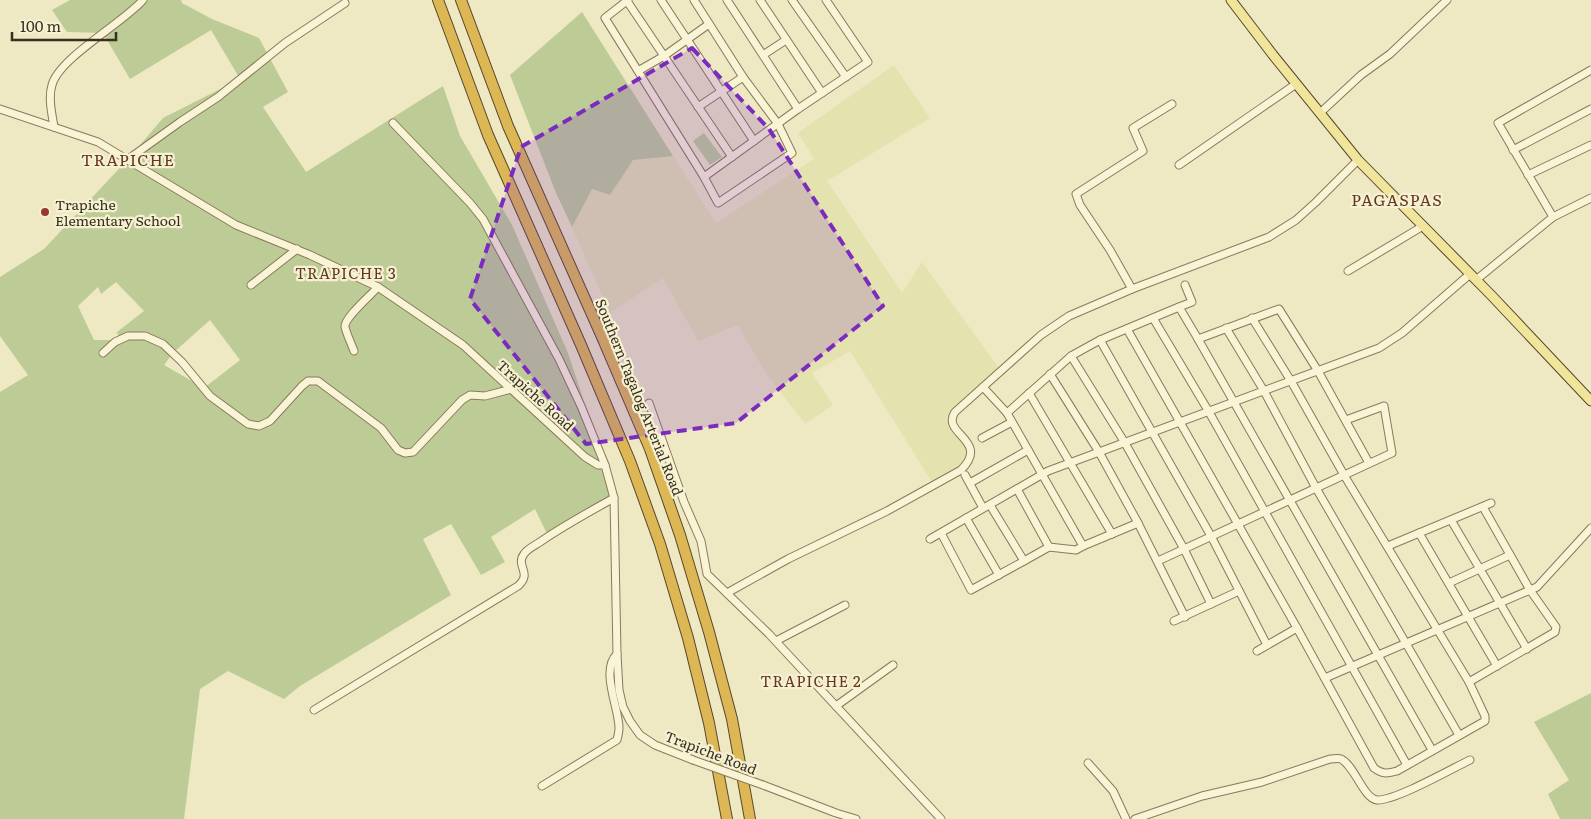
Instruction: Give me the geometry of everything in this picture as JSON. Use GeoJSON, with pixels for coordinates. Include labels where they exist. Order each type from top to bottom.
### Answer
{"type":"FeatureCollection","features":[{"type":"Feature","properties":{"kind":"highway"},"geometry":{"type":"LineString","coordinates":[[438,0],[488,135],[623,444],[660,544],[688,638],[709,723],[727,819]]}},
{"type":"Feature","properties":{"kind":"highway","name":"Southern Tagalog Arterial Road"},"geometry":{"type":"LineString","coordinates":[[462,0],[508,126],[650,449],[674,518],[709,632],[732,719],[750,819]]}},
{"type":"Feature","properties":{"kind":"main road"},"geometry":{"type":"LineString","coordinates":[[1231,0],[1358,160],[1591,401]]}},
{"type":"Feature","properties":{"kind":"street"},"geometry":{"type":"LineString","coordinates":[[54,127],[50,103],[52,84],[63,66],[143,0]]}},
{"type":"Feature","properties":{"kind":"street"},"geometry":{"type":"LineString","coordinates":[[694,0],[743,77],[778,124],[792,153],[718,203],[704,177],[604,18],[627,0],[732,157]]}},
{"type":"Feature","properties":{"kind":"street"},"geometry":{"type":"LineString","coordinates":[[661,0],[754,140]]}},
{"type":"Feature","properties":{"kind":"street"},"geometry":{"type":"LineString","coordinates":[[726,0],[798,109]]}},
{"type":"Feature","properties":{"kind":"street"},"geometry":{"type":"LineString","coordinates":[[760,0],[822,93]]}},
{"type":"Feature","properties":{"kind":"street"},"geometry":{"type":"LineString","coordinates":[[792,0],[846,77]]}},
{"type":"Feature","properties":{"kind":"street"},"geometry":{"type":"LineString","coordinates":[[704,177],[798,109],[868,62],[826,0]]}},
{"type":"Feature","properties":{"kind":"street"},"geometry":{"type":"LineString","coordinates":[[1320,113],[1361,75],[1390,54],[1447,0]]}},
{"type":"Feature","properties":{"kind":"street"},"geometry":{"type":"LineString","coordinates":[[128,160],[218,97],[285,43],[345,3]]}},
{"type":"Feature","properties":{"kind":"street"},"geometry":{"type":"LineString","coordinates":[[638,71],[664,56],[709,24]]}},
{"type":"Feature","properties":{"kind":"street"},"geometry":{"type":"LineString","coordinates":[[763,54],[786,40]]}},
{"type":"Feature","properties":{"kind":"street"},"geometry":{"type":"LineString","coordinates":[[1553,217],[1498,123],[1591,70]]}},
{"type":"Feature","properties":{"kind":"street"},"geometry":{"type":"LineString","coordinates":[[698,107],[743,77]]}},
{"type":"Feature","properties":{"kind":"street"},"geometry":{"type":"LineString","coordinates":[[1179,165],[1296,84]]}},
{"type":"Feature","properties":{"kind":"street"},"geometry":{"type":"LineString","coordinates":[[1132,289],[1110,250],[1080,205],[1076,194],[1143,151],[1133,128],[1172,104]]}},
{"type":"Feature","properties":{"kind":"street","name":"Trapiche Road"},"geometry":{"type":"LineString","coordinates":[[0,109],[98,142],[236,225],[297,249],[378,287],[463,345],[585,457],[598,465],[605,465],[614,498],[619,690],[623,707],[640,735],[693,760],[856,819]]}},
{"type":"Feature","properties":{"kind":"street"},"geometry":{"type":"LineString","coordinates":[[1514,150],[1591,109]]}},
{"type":"Feature","properties":{"kind":"street"},"geometry":{"type":"LineString","coordinates":[[393,123],[483,219],[559,359],[605,465]]}},
{"type":"Feature","properties":{"kind":"street"},"geometry":{"type":"LineString","coordinates":[[1528,175],[1591,144]]}},
{"type":"Feature","properties":{"kind":"street"},"geometry":{"type":"LineString","coordinates":[[727,593],[788,559],[887,511],[961,470],[969,461],[971,450],[953,424],[952,416],[1041,334],[1069,316],[1132,289],[1269,237],[1296,220],[1358,160]]}},
{"type":"Feature","properties":{"kind":"street"},"geometry":{"type":"LineString","coordinates":[[930,539],[1042,474],[1379,348],[1402,333],[1553,217],[1591,198]]}},
{"type":"Feature","properties":{"kind":"street"},"geometry":{"type":"LineString","coordinates":[[1348,271],[1423,226]]}},
{"type":"Feature","properties":{"kind":"street"},"geometry":{"type":"LineString","coordinates":[[251,285],[297,249]]}},
{"type":"Feature","properties":{"kind":"street"},"geometry":{"type":"LineString","coordinates":[[1008,413],[1071,356],[1100,340],[1192,302],[1185,285]]}},
{"type":"Feature","properties":{"kind":"street"},"geometry":{"type":"LineString","coordinates":[[354,350],[345,327],[346,322],[348,317],[378,287]]}},
{"type":"Feature","properties":{"kind":"street"},"geometry":{"type":"LineString","coordinates":[[1179,307],[1235,402],[1432,750]]}},
{"type":"Feature","properties":{"kind":"street"},"geometry":{"type":"LineString","coordinates":[[1198,339],[1279,309],[1318,371],[1369,463]]}},
{"type":"Feature","properties":{"kind":"street"},"geometry":{"type":"LineString","coordinates":[[1153,318],[1209,412],[1407,765]]}},
{"type":"Feature","properties":{"kind":"street"},"geometry":{"type":"LineString","coordinates":[[1127,329],[1297,628],[1374,768],[1381,774],[1388,774],[1484,721],[1485,716],[1469,682],[1252,318]]}},
{"type":"Feature","properties":{"kind":"street"},"geometry":{"type":"LineString","coordinates":[[1226,328],[1264,391],[1316,488],[1459,735]]}},
{"type":"Feature","properties":{"kind":"street"},"geometry":{"type":"LineString","coordinates":[[103,353],[115,342],[128,336],[145,336],[164,344],[182,362],[210,396],[248,424],[259,426],[270,421],[302,386],[308,382],[318,382],[382,428],[398,450],[405,452],[413,452],[462,400],[470,395],[485,396],[511,389]]}},
{"type":"Feature","properties":{"kind":"street"},"geometry":{"type":"LineString","coordinates":[[1100,340],[1211,536],[1267,645]]}},
{"type":"Feature","properties":{"kind":"street"},"geometry":{"type":"LineString","coordinates":[[1071,356],[1125,443],[1184,549],[1211,604]]}},
{"type":"Feature","properties":{"kind":"street"},"geometry":{"type":"LineString","coordinates":[[1050,374],[1099,452],[1158,561],[1185,616]]}},
{"type":"Feature","properties":{"kind":"street"},"geometry":{"type":"LineString","coordinates":[[983,387],[1008,413],[1083,546]]}},
{"type":"Feature","properties":{"kind":"street"},"geometry":{"type":"LineString","coordinates":[[1029,394],[1112,534]]}},
{"type":"Feature","properties":{"kind":"street"},"geometry":{"type":"LineString","coordinates":[[649,403],[684,502],[701,540],[707,574],[776,641],[941,819]]}},
{"type":"Feature","properties":{"kind":"street"},"geometry":{"type":"LineString","coordinates":[[1158,561],[1392,452],[1384,406],[1346,420]]}},
{"type":"Feature","properties":{"kind":"street"},"geometry":{"type":"LineString","coordinates":[[982,438],[1012,422]]}},
{"type":"Feature","properties":{"kind":"street"},"geometry":{"type":"LineString","coordinates":[[970,483],[1028,450]]}},
{"type":"Feature","properties":{"kind":"street"},"geometry":{"type":"LineString","coordinates":[[965,475],[1024,561]]}},
{"type":"Feature","properties":{"kind":"street"},"geometry":{"type":"LineString","coordinates":[[1017,489],[1049,547]]}},
{"type":"Feature","properties":{"kind":"street"},"geometry":{"type":"LineString","coordinates":[[314,710],[518,586],[525,577],[522,557],[525,552],[553,533],[614,498]]}},
{"type":"Feature","properties":{"kind":"street"},"geometry":{"type":"LineString","coordinates":[[1388,546],[1491,504]]}},
{"type":"Feature","properties":{"kind":"street"},"geometry":{"type":"LineString","coordinates":[[1469,682],[1555,632],[1556,629],[1530,590],[1483,507]]}},
{"type":"Feature","properties":{"kind":"street"},"geometry":{"type":"LineString","coordinates":[[966,518],[999,575]]}},
{"type":"Feature","properties":{"kind":"street"},"geometry":{"type":"LineString","coordinates":[[1451,520],[1526,649]]}},
{"type":"Feature","properties":{"kind":"street"},"geometry":{"type":"LineString","coordinates":[[941,533],[971,590],[1049,547],[1076,550],[1138,523]]}},
{"type":"Feature","properties":{"kind":"street"},"geometry":{"type":"LineString","coordinates":[[1325,678],[1537,587],[1591,528]]}},
{"type":"Feature","properties":{"kind":"street"},"geometry":{"type":"LineString","coordinates":[[1419,533],[1497,666]]}},
{"type":"Feature","properties":{"kind":"street"},"geometry":{"type":"LineString","coordinates":[[1449,583],[1510,555]]}},
{"type":"Feature","properties":{"kind":"street"},"geometry":{"type":"LineString","coordinates":[[1174,621],[1239,591]]}},
{"type":"Feature","properties":{"kind":"street"},"geometry":{"type":"LineString","coordinates":[[776,641],[845,605]]}},
{"type":"Feature","properties":{"kind":"street"},"geometry":{"type":"LineString","coordinates":[[1257,651],[1297,628]]}},
{"type":"Feature","properties":{"kind":"street"},"geometry":{"type":"LineString","coordinates":[[542,786],[617,740],[620,731],[611,687],[611,669],[613,658],[617,654]]}},
{"type":"Feature","properties":{"kind":"street"},"geometry":{"type":"LineString","coordinates":[[836,706],[893,665]]}},
{"type":"Feature","properties":{"kind":"street"},"geometry":{"type":"LineString","coordinates":[[1135,819],[1202,796],[1262,782],[1330,759],[1341,759],[1348,764],[1369,796],[1376,800],[1396,796],[1470,760]]}},
{"type":"Feature","properties":{"kind":"street"},"geometry":{"type":"LineString","coordinates":[[1088,763],[1113,791],[1126,819]]}},
{"type":"Feature","properties":{"kind":"highlighted area"},"geometry":{"type":"Polygon","coordinates":[[[692,48],[769,129],[883,306],[736,423],[586,444],[470,299],[521,147],[692,48]]]}},
{"type":"Feature","properties":{"kind":"green space"},"geometry":{"type":"Polygon","coordinates":[[[70,0],[181,0],[182,3],[212,19],[259,38],[288,92],[263,107],[306,172],[443,86],[460,136],[512,225],[568,353],[614,498],[548,536],[535,509],[491,537],[505,562],[481,575],[451,524],[423,539],[451,595],[300,686],[284,699],[228,671],[200,689],[184,819],[0,819],[0,392],[28,375],[0,336],[0,277],[44,249],[129,158],[163,118],[240,79],[211,30],[130,79],[103,33],[67,32],[52,10],[70,0]],[[116,282],[101,294],[98,287],[78,306],[94,340],[119,340],[117,332],[144,311],[116,282]],[[210,320],[173,353],[164,365],[204,388],[240,360],[210,320]]]}},
{"type":"Feature","properties":{"kind":"green space"},"geometry":{"type":"Polygon","coordinates":[[[582,12],[673,156],[633,160],[610,195],[592,189],[572,227],[556,193],[510,75],[582,12]]]}},
{"type":"Feature","properties":{"kind":"green space"},"geometry":{"type":"Polygon","coordinates":[[[894,65],[930,118],[827,181],[902,293],[922,262],[1001,371],[946,418],[968,445],[967,462],[934,485],[850,351],[812,373],[833,405],[805,424],[765,372],[738,325],[698,341],[663,278],[610,313],[571,225],[592,189],[610,195],[633,159],[673,156],[716,223],[814,159],[798,133],[894,65]]]}},
{"type":"Feature","properties":{"kind":"green space"},"geometry":{"type":"Polygon","coordinates":[[[704,133],[722,157],[710,165],[693,141],[704,133]]]}},
{"type":"Feature","properties":{"kind":"green space"},"geometry":{"type":"Polygon","coordinates":[[[1591,693],[1591,819],[1560,819],[1548,794],[1569,780],[1534,722],[1591,693]]]}},
{"type":"Feature","properties":{"kind":"place","name":"Trapiche Elementary School"},"geometry":{"type":"Point","coordinates":[45,212]}},
{"type":"Feature","properties":{"kind":"district","name":"TRAPICHE"},"geometry":{"type":"Point","coordinates":[128,159]}},
{"type":"Feature","properties":{"kind":"district","name":"PAGASPAS"},"geometry":{"type":"Point","coordinates":[1397,199]}},
{"type":"Feature","properties":{"kind":"district","name":"TRAPICHE 3"},"geometry":{"type":"Point","coordinates":[346,272]}},
{"type":"Feature","properties":{"kind":"district","name":"TRAPICHE 2"},"geometry":{"type":"Point","coordinates":[811,680]}}]}
